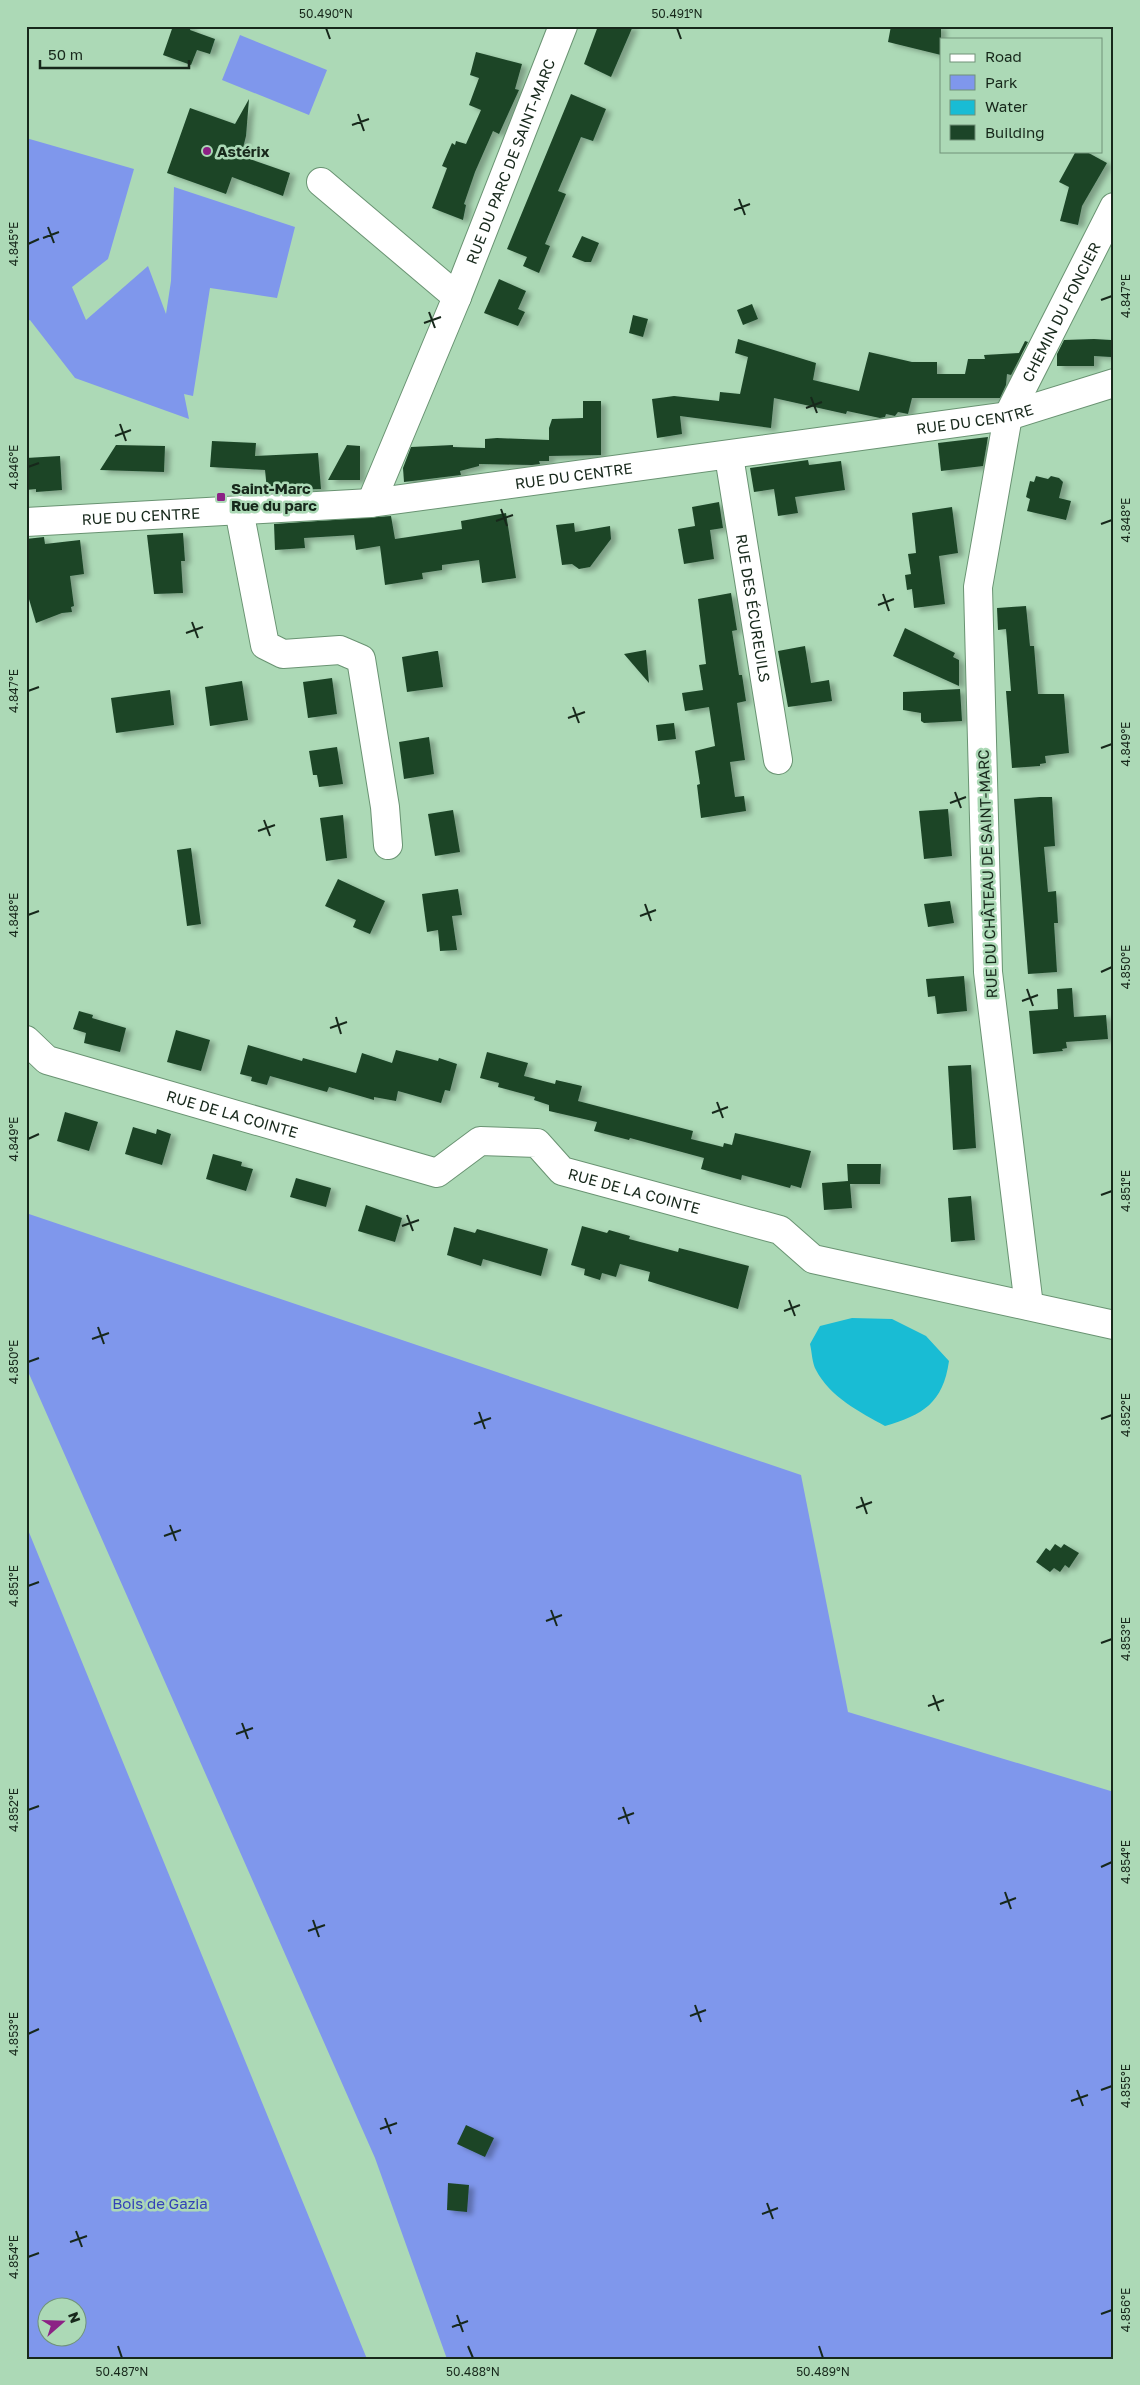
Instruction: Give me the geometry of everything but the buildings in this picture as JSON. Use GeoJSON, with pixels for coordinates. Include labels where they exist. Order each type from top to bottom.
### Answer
{"type":"FeatureCollection","features":[{"type":"Feature","properties":{"kind":"street","name":"RUE DU PARC DE SAINT-MARC"},"geometry":{"type":"LineString","coordinates":[[371,503],[458,297],[563,26]]}},
{"type":"Feature","properties":{"kind":"street"},"geometry":{"type":"LineString","coordinates":[[321,182],[458,297]]}},
{"type":"Feature","properties":{"kind":"street","name":"CHEMIN DU FONCIER"},"geometry":{"type":"LineString","coordinates":[[1008,416],[1114,207]]}},
{"type":"Feature","properties":{"kind":"street","name":"RUE DU CENTRE"},"geometry":{"type":"LineString","coordinates":[[26,522],[371,503],[729,456],[1008,416],[1114,383]]}},
{"type":"Feature","properties":{"kind":"street","name":"RUE DU CHÂTEAU DE SAINT-MARC"},"geometry":{"type":"LineString","coordinates":[[1008,416],[978,587],[988,972],[1029,1306]]}},
{"type":"Feature","properties":{"kind":"street","name":"RUE DES ÉCUREUILS"},"geometry":{"type":"LineString","coordinates":[[729,456],[778,760]]}},
{"type":"Feature","properties":{"kind":"street"},"geometry":{"type":"LineString","coordinates":[[239,510],[265,645],[283,654],[340,650],[361,659],[385,807],[388,846]]}},
{"type":"Feature","properties":{"kind":"street","name":"RUE DE LA COINTE"},"geometry":{"type":"LineString","coordinates":[[26,1040],[47,1060],[437,1173],[480,1141],[537,1143],[562,1171],[780,1230],[813,1259],[1029,1306]]}},
{"type":"Feature","properties":{"kind":"street"},"geometry":{"type":"LineString","coordinates":[[1029,1306],[1114,1325]]}},
{"type":"Feature","properties":{"kind":"green space"},"geometry":{"type":"Polygon","coordinates":[[[240,35],[327,70],[309,115],[222,80],[240,35]]]}},
{"type":"Feature","properties":{"kind":"green space"},"geometry":{"type":"Polygon","coordinates":[[[26,138],[134,169],[108,259],[72,287],[86,320],[148,266],[166,314],[171,281],[174,187],[295,227],[277,298],[210,288],[193,396],[184,394],[189,419],[75,378],[30,320],[26,321],[26,138]]]}},
{"type":"Feature","properties":{"kind":"green space"},"geometry":{"type":"Polygon","coordinates":[[[26,1213],[801,1475],[848,1712],[1114,1792],[1114,2359],[447,2359],[375,2158],[26,1367],[26,1213]]]}},
{"type":"Feature","properties":{"kind":"green space","name":"Bois de Gazia"},"geometry":{"type":"Polygon","coordinates":[[[26,1525],[367,2359],[26,2359],[26,1525]]]}},
{"type":"Feature","properties":{"kind":"water"},"geometry":{"type":"Polygon","coordinates":[[[852,1318],[892,1319],[926,1336],[949,1361],[942,1387],[929,1405],[910,1417],[885,1426],[846,1403],[829,1388],[815,1367],[810,1344],[820,1326],[852,1318]]]}},
{"type":"Feature","properties":{"kind":"place","name":"Astérix"},"geometry":{"type":"Point","coordinates":[207,151]}},
{"type":"Feature","properties":{"kind":"place","name":"Saint-Marc Rue du parc"},"geometry":{"type":"Point","coordinates":[221,497]}}]}
